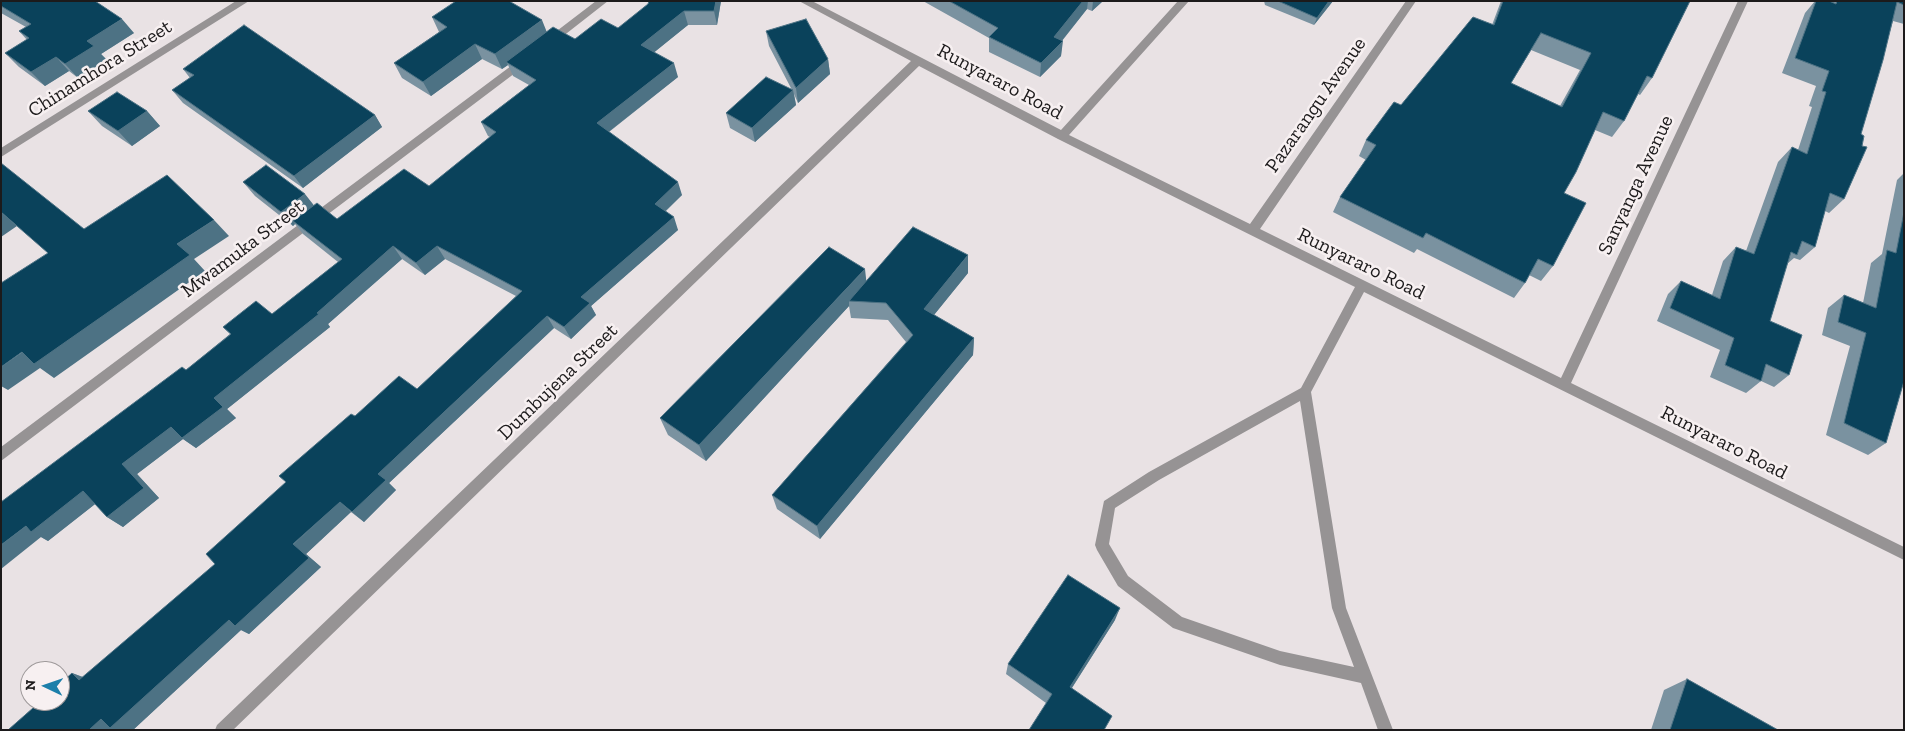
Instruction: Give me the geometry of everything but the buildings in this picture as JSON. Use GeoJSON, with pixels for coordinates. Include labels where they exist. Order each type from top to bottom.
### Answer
{"type":"FeatureCollection","features":[{"type":"Feature","properties":{"kind":"street","name":"Chinamhora Street"},"geometry":{"type":"LineString","coordinates":[[1,153],[244,1]]}},
{"type":"Feature","properties":{"kind":"street","name":"Mwamuka Street"},"geometry":{"type":"LineString","coordinates":[[1,455],[603,1]]}},
{"type":"Feature","properties":{"kind":"street","name":"Runyararo Road"},"geometry":{"type":"LineString","coordinates":[[804,1],[820,5],[1062,136],[1904,554]]}},
{"type":"Feature","properties":{"kind":"street"},"geometry":{"type":"LineString","coordinates":[[1062,136],[1184,1]]}},
{"type":"Feature","properties":{"kind":"street","name":"Pazarangu Avenue"},"geometry":{"type":"LineString","coordinates":[[1252,231],[1411,1]]}},
{"type":"Feature","properties":{"kind":"street","name":"Sanyanga Avenue"},"geometry":{"type":"LineString","coordinates":[[1564,384],[1743,1]]}},
{"type":"Feature","properties":{"kind":"street","name":"Dumbujena Street"},"geometry":{"type":"LineString","coordinates":[[222,730],[919,60]]}},
{"type":"Feature","properties":{"kind":"street"},"geometry":{"type":"LineString","coordinates":[[1362,285],[1305,392],[1154,476],[1109,504],[1102,545],[1123,581],[1178,623],[1280,658],[1366,677]]}},
{"type":"Feature","properties":{"kind":"street"},"geometry":{"type":"LineString","coordinates":[[1305,392],[1339,608],[1386,730]]}}]}
